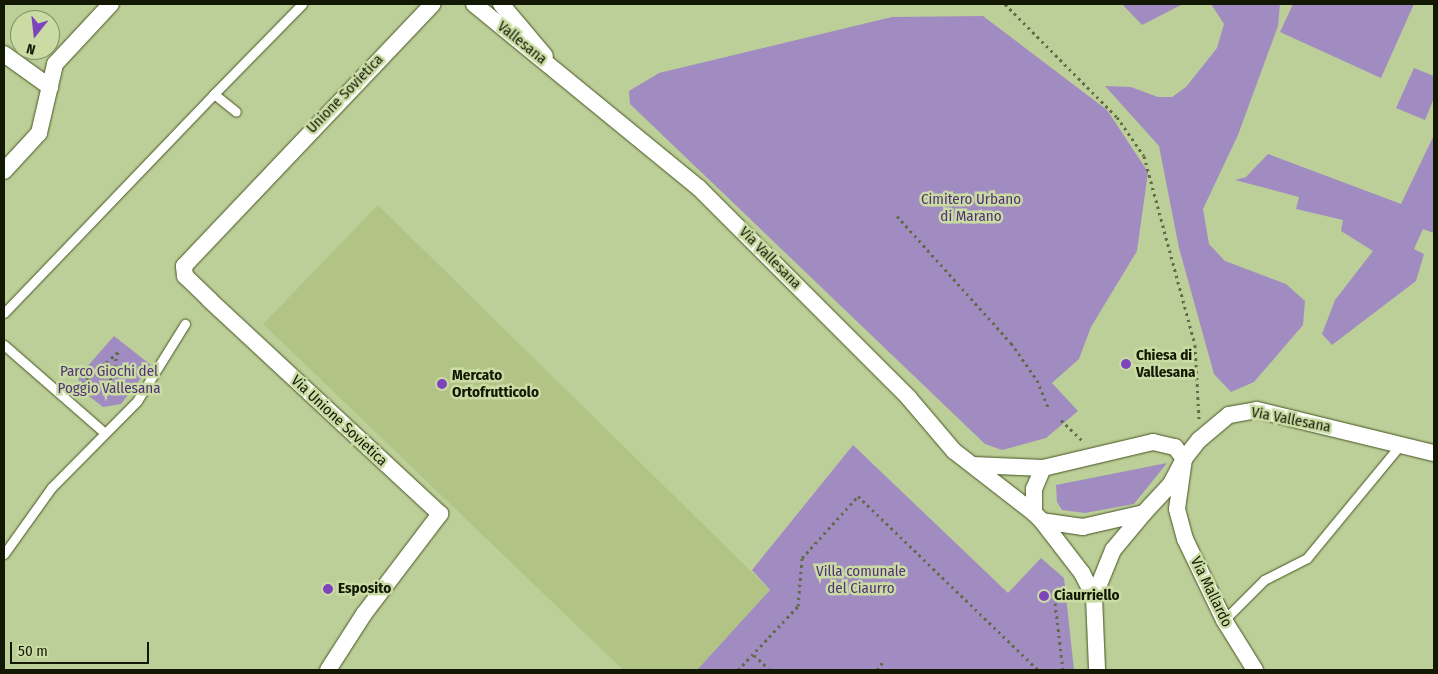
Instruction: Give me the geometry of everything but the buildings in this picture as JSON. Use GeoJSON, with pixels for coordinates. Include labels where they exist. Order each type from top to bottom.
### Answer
{"type":"FeatureCollection","features":[{"type":"Feature","properties":{"kind":"street"},"geometry":{"type":"LineString","coordinates":[[4,171],[38,133],[55,64],[111,4]]}},
{"type":"Feature","properties":{"kind":"street","name":"Unione Sovietica"},"geometry":{"type":"LineString","coordinates":[[257,185],[433,4]]}},
{"type":"Feature","properties":{"kind":"street","name":"Vallesana"},"geometry":{"type":"LineString","coordinates":[[474,4],[552,68]]}},
{"type":"Feature","properties":{"kind":"street","name":"Vallesana"},"geometry":{"type":"LineString","coordinates":[[501,4],[532,36],[552,68]]}},
{"type":"Feature","properties":{"kind":"street"},"geometry":{"type":"LineString","coordinates":[[4,54],[50,87]]}},
{"type":"Feature","properties":{"kind":"street","name":"Via Vallesana"},"geometry":{"type":"LineString","coordinates":[[552,68],[700,188],[970,465],[1038,517]]}},
{"type":"Feature","properties":{"kind":"street","name":"Via Unione Sovietica"},"geometry":{"type":"LineString","coordinates":[[257,185],[184,266],[185,276],[440,514],[364,614],[328,670]]}},
{"type":"Feature","properties":{"kind":"street","name":"Via Vallesana"},"geometry":{"type":"LineString","coordinates":[[1094,597],[1113,550],[1170,485],[1184,459],[1199,440],[1229,414],[1257,410],[1434,453]]}},
{"type":"Feature","properties":{"kind":"street"},"geometry":{"type":"LineString","coordinates":[[970,465],[1043,468],[1166,443],[1175,446],[1184,459]]}},
{"type":"Feature","properties":{"kind":"street","name":"Via Mallardo"},"geometry":{"type":"LineString","coordinates":[[1184,459],[1177,509],[1185,539],[1224,620],[1255,670]]}},
{"type":"Feature","properties":{"kind":"street"},"geometry":{"type":"LineString","coordinates":[[1043,468],[1034,489],[1038,517],[1082,573],[1094,597],[1098,670]]}},
{"type":"Feature","properties":{"kind":"street"},"geometry":{"type":"LineString","coordinates":[[1038,517],[1083,527],[1144,513]]}},
{"type":"Feature","properties":{"kind":"lane"},"geometry":{"type":"LineString","coordinates":[[4,313],[302,4]]}},
{"type":"Feature","properties":{"kind":"lane"},"geometry":{"type":"LineString","coordinates":[[214,94],[236,112]]}},
{"type":"Feature","properties":{"kind":"lane"},"geometry":{"type":"LineString","coordinates":[[4,554],[51,488],[138,401],[185,324]]}},
{"type":"Feature","properties":{"kind":"lane"},"geometry":{"type":"LineString","coordinates":[[4,345],[105,434]]}},
{"type":"Feature","properties":{"kind":"lane"},"geometry":{"type":"LineString","coordinates":[[1224,620],[1264,580],[1307,558],[1400,445]]}},
{"type":"Feature","properties":{"kind":"path"},"geometry":{"type":"LineString","coordinates":[[1005,4],[1117,117],[1144,156],[1195,345],[1199,440]]}},
{"type":"Feature","properties":{"kind":"path"},"geometry":{"type":"LineString","coordinates":[[897,216],[1011,343],[1037,380],[1049,409]]}},
{"type":"Feature","properties":{"kind":"path"},"geometry":{"type":"LineString","coordinates":[[82,384],[118,352],[106,396]]}},
{"type":"Feature","properties":{"kind":"path"},"geometry":{"type":"LineString","coordinates":[[1061,420],[1099,456]]}},
{"type":"Feature","properties":{"kind":"path"},"geometry":{"type":"LineString","coordinates":[[738,670],[798,606],[802,558],[858,496],[1038,670]]}},
{"type":"Feature","properties":{"kind":"path"},"geometry":{"type":"LineString","coordinates":[[1055,603],[1063,670]]}},
{"type":"Feature","properties":{"kind":"path"},"geometry":{"type":"LineString","coordinates":[[754,655],[770,670]]}},
{"type":"Feature","properties":{"kind":"path"},"geometry":{"type":"LineString","coordinates":[[876,670],[882,663]]}},
{"type":"Feature","properties":{"kind":"shaded area","name":"Mercato Ortofrutticolo"},"geometry":{"type":"Polygon","coordinates":[[[378,205],[770,590],[697,670],[623,670],[263,324],[378,205]]]}},
{"type":"Feature","properties":{"kind":"green space"},"geometry":{"type":"Polygon","coordinates":[[[1122,4],[1183,4],[1142,25],[1122,4]]]}},
{"type":"Feature","properties":{"kind":"green space"},"geometry":{"type":"Polygon","coordinates":[[[1211,4],[1280,4],[1278,26],[1238,135],[1203,209],[1209,244],[1225,261],[1286,284],[1305,301],[1303,325],[1254,382],[1231,392],[1214,374],[1179,248],[1159,146],[1105,86],[1131,87],[1158,97],[1172,97],[1186,87],[1217,48],[1224,24],[1211,4]]]}},
{"type":"Feature","properties":{"kind":"green space"},"geometry":{"type":"Polygon","coordinates":[[[1293,4],[1414,4],[1381,78],[1280,32],[1293,4]]]}},
{"type":"Feature","properties":{"kind":"green space","name":"Cimitero Urbano di Marano"},"geometry":{"type":"Polygon","coordinates":[[[983,16],[1107,110],[1148,172],[1137,251],[1091,327],[1079,359],[1052,383],[1078,411],[1046,438],[1002,450],[985,444],[630,104],[629,91],[659,73],[892,17],[983,16]]]}},
{"type":"Feature","properties":{"kind":"green space"},"geometry":{"type":"Polygon","coordinates":[[[1414,68],[1434,76],[1434,98],[1425,120],[1396,108],[1414,68]]]}},
{"type":"Feature","properties":{"kind":"green space"},"geometry":{"type":"Polygon","coordinates":[[[1434,135],[1434,233],[1423,229],[1414,249],[1424,254],[1416,281],[1332,345],[1322,334],[1335,300],[1373,251],[1341,231],[1343,220],[1296,209],[1299,197],[1235,180],[1246,177],[1268,154],[1401,204],[1434,135]]]}},
{"type":"Feature","properties":{"kind":"green space","name":"Parco Giochi del Poggio Vallesana"},"geometry":{"type":"Polygon","coordinates":[[[114,336],[151,365],[121,404],[103,407],[81,390],[78,377],[114,336]]]}},
{"type":"Feature","properties":{"kind":"green space","name":"Villa comunale del Ciaurro"},"geometry":{"type":"Polygon","coordinates":[[[853,445],[1008,593],[1041,558],[1064,578],[1074,670],[697,670],[770,590],[752,570],[853,445]]]}},
{"type":"Feature","properties":{"kind":"green space"},"geometry":{"type":"Polygon","coordinates":[[[1167,463],[1134,504],[1085,513],[1062,510],[1057,502],[1056,485],[1167,463]]]}},
{"type":"Feature","properties":{"kind":"place","name":"Chiesa di Vallesana"},"geometry":{"type":"Point","coordinates":[1126,364]}},
{"type":"Feature","properties":{"kind":"place","name":"Mercato Ortofrutticolo"},"geometry":{"type":"Point","coordinates":[442,384]}},
{"type":"Feature","properties":{"kind":"place","name":"Esposito"},"geometry":{"type":"Point","coordinates":[328,589]}},
{"type":"Feature","properties":{"kind":"place","name":"Ciaurriello"},"geometry":{"type":"Point","coordinates":[1044,596]}}]}
